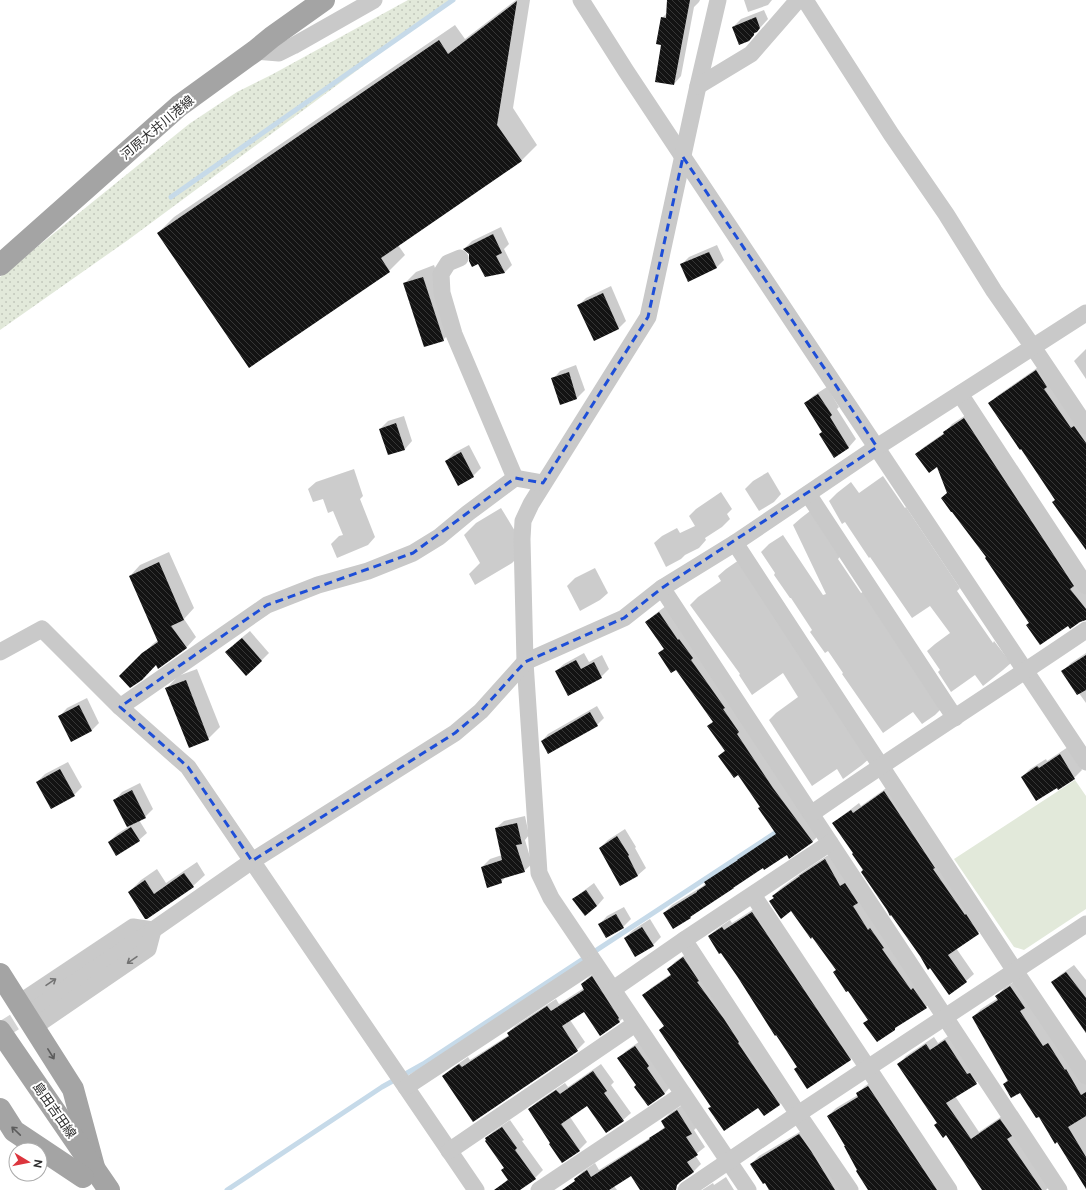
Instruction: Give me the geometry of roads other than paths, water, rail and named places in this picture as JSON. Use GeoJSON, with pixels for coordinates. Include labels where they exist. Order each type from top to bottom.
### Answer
{"type":"FeatureCollection","features":[{"type":"Feature","properties":{"kind":"main road","name":"河原大井川港線"},"geometry":{"type":"LineString","coordinates":[[0,265],[179,106],[324,0]]}},
{"type":"Feature","properties":{"kind":"main road"},"geometry":{"type":"LineString","coordinates":[[0,974],[29,1014],[73,1089],[90,1178]]}},
{"type":"Feature","properties":{"kind":"main road","name":"島田吉田線"},"geometry":{"type":"LineString","coordinates":[[0,1031],[90,1178]]}},
{"type":"Feature","properties":{"kind":"main road","name":"島田吉田線"},"geometry":{"type":"LineString","coordinates":[[0,1056],[90,1178],[109,1190]]}},
{"type":"Feature","properties":{"kind":"main road"},"geometry":{"type":"LineString","coordinates":[[0,1109],[14,1131],[90,1178]]}},
{"type":"Feature","properties":{"kind":"street"},"geometry":{"type":"LineString","coordinates":[[255,51],[279,53],[374,0]]}},
{"type":"Feature","properties":{"kind":"street"},"geometry":{"type":"LineString","coordinates":[[581,0],[626,71],[1086,762]]}},
{"type":"Feature","properties":{"kind":"street"},"geometry":{"type":"LineString","coordinates":[[718,0],[648,317],[543,484],[523,521],[522,539],[525,662],[539,874],[551,898],[748,1190]]}},
{"type":"Feature","properties":{"kind":"street"},"geometry":{"type":"LineString","coordinates":[[698,86],[751,54],[798,0]]}},
{"type":"Feature","properties":{"kind":"street"},"geometry":{"type":"LineString","coordinates":[[805,0],[891,134],[946,214],[994,291],[1086,426]]}},
{"type":"Feature","properties":{"kind":"street"},"geometry":{"type":"LineString","coordinates":[[460,258],[448,263],[441,274],[442,293],[454,334],[515,478]]}},
{"type":"Feature","properties":{"kind":"street"},"geometry":{"type":"LineString","coordinates":[[29,1014],[148,949],[153,930],[252,861],[455,733],[481,711],[525,662],[624,618],[662,588],[735,543],[877,448],[1086,313]]}},
{"type":"Feature","properties":{"kind":"street"},"geometry":{"type":"LineString","coordinates":[[960,394],[1086,586]]}},
{"type":"Feature","properties":{"kind":"street"},"geometry":{"type":"LineString","coordinates":[[120,707],[267,605],[318,585],[368,571],[413,553],[438,537],[515,478],[543,484]]}},
{"type":"Feature","properties":{"kind":"street"},"geometry":{"type":"LineString","coordinates":[[808,494],[955,718]]}},
{"type":"Feature","properties":{"kind":"street"},"geometry":{"type":"LineString","coordinates":[[735,543],[1015,971],[1086,1076]]}},
{"type":"Feature","properties":{"kind":"street"},"geometry":{"type":"LineString","coordinates":[[662,588],[1059,1190]]}},
{"type":"Feature","properties":{"kind":"street"},"geometry":{"type":"LineString","coordinates":[[0,652],[42,629],[120,707],[188,767],[476,1190]]}},
{"type":"Feature","properties":{"kind":"street"},"geometry":{"type":"LineString","coordinates":[[811,814],[1086,630]]}},
{"type":"Feature","properties":{"kind":"street"},"geometry":{"type":"LineString","coordinates":[[612,990],[684,940],[830,843]]}},
{"type":"Feature","properties":{"kind":"street"},"geometry":{"type":"LineString","coordinates":[[753,895],[949,1190]]}},
{"type":"Feature","properties":{"kind":"street"},"geometry":{"type":"LineString","coordinates":[[686,1190],[798,1114],[1086,924]]}},
{"type":"Feature","properties":{"kind":"street"},"geometry":{"type":"LineString","coordinates":[[29,1014],[133,927],[153,930]]}},
{"type":"Feature","properties":{"kind":"street"},"geometry":{"type":"LineString","coordinates":[[684,940],[798,1114],[850,1190]]}},
{"type":"Feature","properties":{"kind":"street"},"geometry":{"type":"LineString","coordinates":[[406,1087],[594,963]]}},
{"type":"Feature","properties":{"kind":"street"},"geometry":{"type":"LineString","coordinates":[[449,1151],[635,1024]]}},
{"type":"Feature","properties":{"kind":"street"},"geometry":{"type":"LineString","coordinates":[[539,1190],[683,1094]]}},
{"type":"Feature","properties":{"kind":"waterway"},"geometry":{"type":"LineString","coordinates":[[171,197],[453,0]]}},
{"type":"Feature","properties":{"kind":"waterway"},"geometry":{"type":"LineString","coordinates":[[227,1190],[382,1087],[423,1064],[781,829]]}},
{"type":"Feature","properties":{"kind":"tunnel"},"geometry":{"type":"LineString","coordinates":[[0,1031],[34,1010]]}}]}
